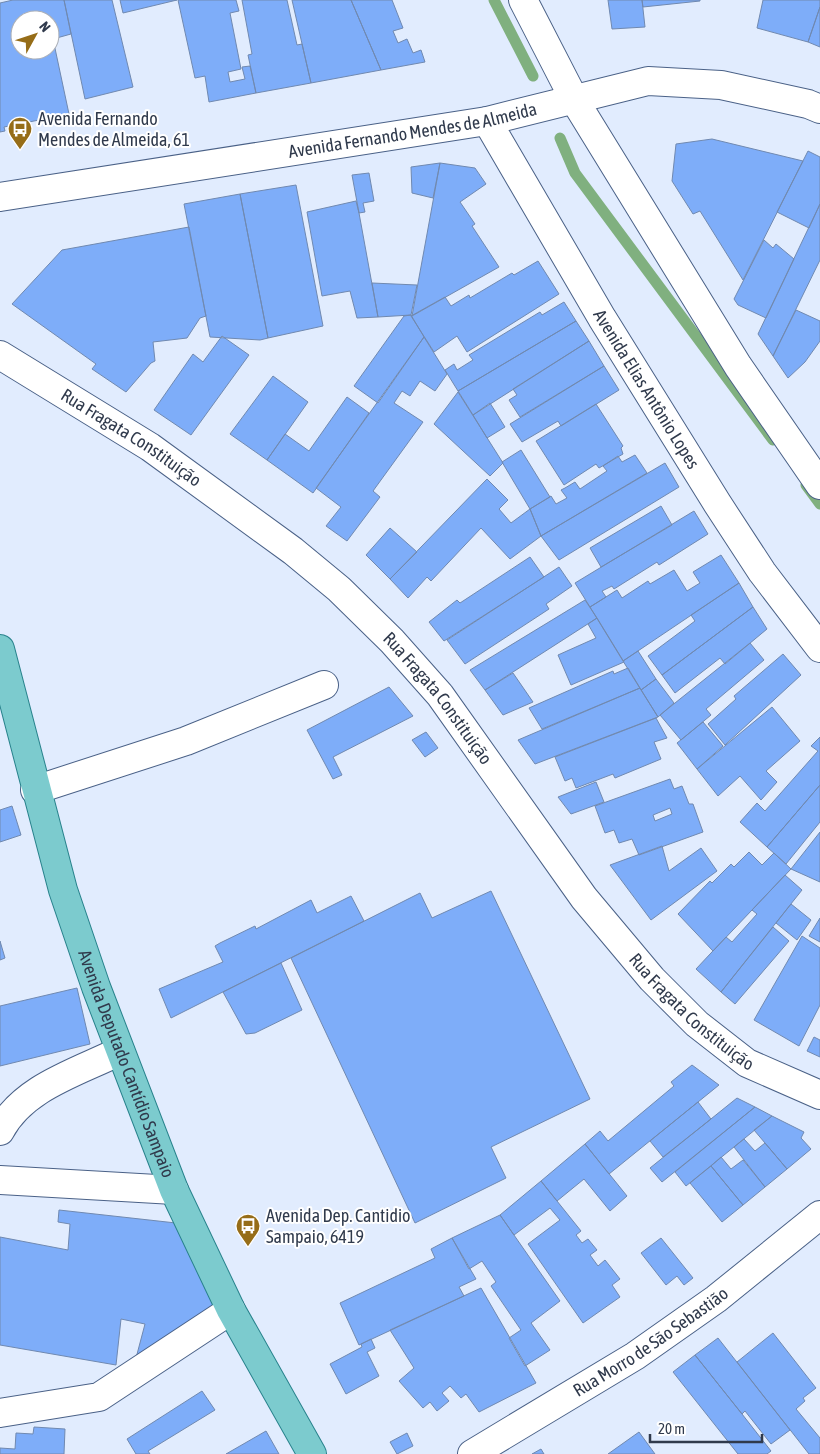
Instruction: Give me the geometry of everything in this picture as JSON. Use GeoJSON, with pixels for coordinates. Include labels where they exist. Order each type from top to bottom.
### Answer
{"type":"FeatureCollection","features":[{"type":"Feature","properties":{"kind":"main road","name":"Avenida Deputado Cantídio Sampaio"},"geometry":{"type":"LineString","coordinates":[[0,649],[63,890],[120,1051],[174,1190],[231,1310],[312,1454]]}},
{"type":"Feature","properties":{"kind":"street"},"geometry":{"type":"LineString","coordinates":[[523,0],[575,101],[738,366],[820,484]]}},
{"type":"Feature","properties":{"kind":"street","name":"Avenida Fernando Mendes de Almeida"},"geometry":{"type":"LineString","coordinates":[[0,197],[487,121],[575,101],[648,81],[721,84],[808,104],[820,109]]}},
{"type":"Feature","properties":{"kind":"street","name":"Avenida Elias Antônio Lopes"},"geometry":{"type":"LineString","coordinates":[[487,121],[602,318],[717,503],[762,572],[820,648]]}},
{"type":"Feature","properties":{"kind":"street","name":"Rua Fragata Constituição"},"geometry":{"type":"LineString","coordinates":[[0,355],[150,447],[293,551],[339,589],[392,641],[440,695],[584,898],[652,979],[697,1024],[747,1063],[820,1095]]}},
{"type":"Feature","properties":{"kind":"street"},"geometry":{"type":"LineString","coordinates":[[36,790],[186,741],[324,685]]}},
{"type":"Feature","properties":{"kind":"street"},"geometry":{"type":"LineString","coordinates":[[0,1131],[8,1117],[30,1095],[120,1051]]}},
{"type":"Feature","properties":{"kind":"street"},"geometry":{"type":"LineString","coordinates":[[0,1180],[174,1190]]}},
{"type":"Feature","properties":{"kind":"street","name":"Rua Morro de São Sebastião"},"geometry":{"type":"LineString","coordinates":[[472,1454],[635,1356],[716,1299],[820,1215]]}},
{"type":"Feature","properties":{"kind":"street"},"geometry":{"type":"LineString","coordinates":[[0,1413],[98,1397],[231,1310]]}},
{"type":"Feature","properties":{"kind":"building"},"geometry":{"type":"Polygon","coordinates":[[[13,0],[64,0],[71,34],[60,37],[60,10],[10,10],[10,60],[57,60],[69,114],[4,127],[5,131],[0,132],[0,3],[13,0]]]}},
{"type":"Feature","properties":{"kind":"building"},"geometry":{"type":"Polygon","coordinates":[[[64,0],[112,0],[133,87],[85,99],[64,0]]]}},
{"type":"Feature","properties":{"kind":"building"},"geometry":{"type":"Polygon","coordinates":[[[120,0],[177,0],[123,13],[120,0]]]}},
{"type":"Feature","properties":{"kind":"building"},"geometry":{"type":"Polygon","coordinates":[[[178,0],[236,0],[239,11],[230,13],[241,69],[228,72],[230,82],[245,79],[242,67],[250,66],[256,93],[209,102],[205,76],[195,78],[178,0]]]}},
{"type":"Feature","properties":{"kind":"building"},"geometry":{"type":"Polygon","coordinates":[[[242,0],[287,0],[297,45],[302,44],[311,83],[256,93],[248,55],[252,54],[242,0]]]}},
{"type":"Feature","properties":{"kind":"building"},"geometry":{"type":"Polygon","coordinates":[[[292,0],[351,0],[381,70],[311,83],[292,0]]]}},
{"type":"Feature","properties":{"kind":"building"},"geometry":{"type":"Polygon","coordinates":[[[351,0],[392,0],[403,28],[393,31],[398,43],[407,39],[413,53],[421,50],[425,62],[381,70],[351,0]]]}},
{"type":"Feature","properties":{"kind":"building"},"geometry":{"type":"Polygon","coordinates":[[[608,0],[642,0],[645,27],[612,29],[608,0]]]}},
{"type":"Feature","properties":{"kind":"building"},"geometry":{"type":"Polygon","coordinates":[[[642,0],[700,0],[700,1],[643,7],[642,0]]]}},
{"type":"Feature","properties":{"kind":"building"},"geometry":{"type":"Polygon","coordinates":[[[763,0],[820,0],[820,7],[808,42],[757,28],[763,0]]]}},
{"type":"Feature","properties":{"kind":"building"},"geometry":{"type":"Polygon","coordinates":[[[820,7],[820,47],[808,42],[820,7]]]}},
{"type":"Feature","properties":{"kind":"building"},"geometry":{"type":"Polygon","coordinates":[[[712,139],[803,161],[743,280],[700,211],[693,214],[672,181],[676,144],[712,139]]]}},
{"type":"Feature","properties":{"kind":"building"},"geometry":{"type":"Polygon","coordinates":[[[808,151],[820,157],[820,204],[809,228],[777,212],[808,151]]]}},
{"type":"Feature","properties":{"kind":"building"},"geometry":{"type":"Polygon","coordinates":[[[440,163],[475,168],[486,184],[460,202],[475,224],[472,226],[499,267],[412,316],[440,163]]]}},
{"type":"Feature","properties":{"kind":"building"},"geometry":{"type":"Polygon","coordinates":[[[440,163],[433,198],[412,193],[411,167],[440,163]]]}},
{"type":"Feature","properties":{"kind":"building"},"geometry":{"type":"Polygon","coordinates":[[[369,173],[374,201],[363,203],[365,212],[359,213],[352,175],[369,173]]]}},
{"type":"Feature","properties":{"kind":"building"},"geometry":{"type":"Polygon","coordinates":[[[296,185],[323,326],[268,338],[240,194],[296,185]]]}},
{"type":"Feature","properties":{"kind":"building"},"geometry":{"type":"Polygon","coordinates":[[[240,194],[268,338],[260,340],[210,337],[184,204],[240,194]]]}},
{"type":"Feature","properties":{"kind":"building"},"geometry":{"type":"Polygon","coordinates":[[[356,201],[378,317],[357,318],[350,291],[322,296],[307,212],[356,201]]]}},
{"type":"Feature","properties":{"kind":"building"},"geometry":{"type":"Polygon","coordinates":[[[820,204],[820,260],[773,356],[758,334],[820,204]]]}},
{"type":"Feature","properties":{"kind":"building"},"geometry":{"type":"Polygon","coordinates":[[[189,227],[206,316],[200,318],[187,338],[153,342],[155,361],[151,363],[126,392],[92,369],[96,364],[12,304],[62,250],[189,227]]]}},
{"type":"Feature","properties":{"kind":"building"},"geometry":{"type":"Polygon","coordinates":[[[764,240],[773,248],[776,244],[794,259],[766,318],[738,305],[734,299],[764,240]]]}},
{"type":"Feature","properties":{"kind":"building"},"geometry":{"type":"Polygon","coordinates":[[[538,261],[559,294],[467,352],[457,336],[434,352],[411,316],[445,297],[451,306],[469,295],[470,298],[512,273],[514,275],[538,261]]]}},
{"type":"Feature","properties":{"kind":"building"},"geometry":{"type":"Polygon","coordinates":[[[372,283],[417,285],[411,315],[378,317],[372,283]]]}},
{"type":"Feature","properties":{"kind":"building"},"geometry":{"type":"Polygon","coordinates":[[[564,302],[576,321],[458,391],[445,370],[454,364],[457,370],[473,360],[469,355],[540,312],[542,315],[564,302]]]}},
{"type":"Feature","properties":{"kind":"building"},"geometry":{"type":"Polygon","coordinates":[[[796,310],[820,321],[820,341],[805,362],[788,378],[773,356],[796,310]]]}},
{"type":"Feature","properties":{"kind":"building"},"geometry":{"type":"Polygon","coordinates":[[[411,315],[424,337],[378,403],[354,386],[404,316],[411,315]]]}},
{"type":"Feature","properties":{"kind":"building"},"geometry":{"type":"Polygon","coordinates":[[[576,321],[589,341],[473,415],[458,391],[576,321]]]}},
{"type":"Feature","properties":{"kind":"building"},"geometry":{"type":"Polygon","coordinates":[[[222,336],[249,355],[191,435],[154,410],[193,354],[203,362],[222,336]]]}},
{"type":"Feature","properties":{"kind":"building"},"geometry":{"type":"Polygon","coordinates":[[[424,337],[447,374],[435,391],[420,381],[410,396],[402,391],[394,403],[423,422],[373,491],[380,497],[347,541],[326,526],[341,507],[316,488],[424,337]]]}},
{"type":"Feature","properties":{"kind":"building"},"geometry":{"type":"Polygon","coordinates":[[[589,341],[604,366],[520,417],[509,400],[517,395],[513,389],[589,341]]]}},
{"type":"Feature","properties":{"kind":"building"},"geometry":{"type":"Polygon","coordinates":[[[604,366],[619,390],[561,426],[558,421],[522,442],[510,424],[604,366]]]}},
{"type":"Feature","properties":{"kind":"building"},"geometry":{"type":"Polygon","coordinates":[[[273,376],[308,402],[267,460],[230,434],[273,376]]]}},
{"type":"Feature","properties":{"kind":"building"},"geometry":{"type":"Polygon","coordinates":[[[458,392],[503,463],[490,476],[434,424],[458,392]]]}},
{"type":"Feature","properties":{"kind":"building"},"geometry":{"type":"Polygon","coordinates":[[[347,397],[369,413],[313,493],[267,460],[285,434],[309,451],[347,397]]]}},
{"type":"Feature","properties":{"kind":"building"},"geometry":{"type":"Polygon","coordinates":[[[490,403],[505,427],[487,438],[473,415],[490,403]]]}},
{"type":"Feature","properties":{"kind":"building"},"geometry":{"type":"Polygon","coordinates":[[[596,404],[623,446],[621,448],[623,454],[599,468],[596,464],[564,485],[536,441],[596,404]]]}},
{"type":"Feature","properties":{"kind":"building"},"geometry":{"type":"Polygon","coordinates":[[[521,450],[550,497],[530,509],[502,462],[521,450]]]}},
{"type":"Feature","properties":{"kind":"building"},"geometry":{"type":"Polygon","coordinates":[[[635,455],[647,473],[541,536],[530,509],[551,496],[556,504],[567,498],[561,490],[575,482],[580,489],[607,471],[603,466],[618,456],[622,462],[635,455]]]}},
{"type":"Feature","properties":{"kind":"building"},"geometry":{"type":"Polygon","coordinates":[[[665,463],[679,487],[559,560],[541,536],[665,463]]]}},
{"type":"Feature","properties":{"kind":"building"},"geometry":{"type":"Polygon","coordinates":[[[487,479],[508,500],[499,509],[511,523],[530,509],[541,536],[510,559],[481,528],[431,581],[427,577],[408,598],[390,579],[487,479]]]}},
{"type":"Feature","properties":{"kind":"building"},"geometry":{"type":"Polygon","coordinates":[[[661,506],[672,525],[601,567],[590,548],[661,506]]]}},
{"type":"Feature","properties":{"kind":"building"},"geometry":{"type":"Polygon","coordinates":[[[694,511],[708,534],[659,565],[657,562],[614,589],[612,586],[602,591],[606,597],[590,607],[575,583],[694,511]]]}},
{"type":"Feature","properties":{"kind":"building"},"geometry":{"type":"Polygon","coordinates":[[[390,528],[417,552],[390,579],[366,555],[390,528]]]}},
{"type":"Feature","properties":{"kind":"building"},"geometry":{"type":"Polygon","coordinates":[[[721,555],[739,583],[623,661],[590,607],[617,590],[622,598],[648,581],[650,584],[674,570],[687,591],[700,583],[693,572],[721,555]]]}},
{"type":"Feature","properties":{"kind":"building"},"geometry":{"type":"Polygon","coordinates":[[[530,557],[544,577],[444,641],[429,622],[457,600],[460,603],[530,557]]]}},
{"type":"Feature","properties":{"kind":"building"},"geometry":{"type":"Polygon","coordinates":[[[559,567],[572,586],[546,604],[549,609],[465,664],[447,640],[559,567]]]}},
{"type":"Feature","properties":{"kind":"building"},"geometry":{"type":"Polygon","coordinates":[[[739,583],[753,607],[662,675],[648,656],[695,621],[691,615],[739,583]]]}},
{"type":"Feature","properties":{"kind":"building"},"geometry":{"type":"Polygon","coordinates":[[[585,600],[597,618],[485,690],[470,670],[585,600]]]}},
{"type":"Feature","properties":{"kind":"building"},"geometry":{"type":"Polygon","coordinates":[[[753,607],[767,629],[725,664],[720,658],[675,693],[662,675],[753,607]]]}},
{"type":"Feature","properties":{"kind":"building"},"geometry":{"type":"Polygon","coordinates":[[[597,618],[624,662],[571,685],[558,655],[596,638],[588,624],[597,618]]]}},
{"type":"Feature","properties":{"kind":"building"},"geometry":{"type":"Polygon","coordinates":[[[750,643],[764,660],[706,709],[711,715],[681,740],[660,715],[750,643]]]}},
{"type":"Feature","properties":{"kind":"building"},"geometry":{"type":"Polygon","coordinates":[[[638,651],[656,679],[641,690],[623,661],[638,651]]]}},
{"type":"Feature","properties":{"kind":"building"},"geometry":{"type":"Polygon","coordinates":[[[783,654],[801,675],[725,745],[708,724],[736,699],[734,696],[783,654]]]}},
{"type":"Feature","properties":{"kind":"building"},"geometry":{"type":"Polygon","coordinates":[[[628,668],[640,688],[542,729],[529,708],[613,671],[614,674],[628,668]]]}},
{"type":"Feature","properties":{"kind":"building"},"geometry":{"type":"Polygon","coordinates":[[[513,673],[533,702],[503,715],[485,690],[513,673]]]}},
{"type":"Feature","properties":{"kind":"building"},"geometry":{"type":"Polygon","coordinates":[[[656,679],[674,703],[658,717],[641,690],[656,679]]]}},
{"type":"Feature","properties":{"kind":"building"},"geometry":{"type":"Polygon","coordinates":[[[389,687],[413,716],[333,757],[342,775],[333,779],[307,730],[389,687]]]}},
{"type":"Feature","properties":{"kind":"building"},"geometry":{"type":"Polygon","coordinates":[[[640,688],[658,717],[535,764],[518,740],[640,688]]]}},
{"type":"Feature","properties":{"kind":"building"},"geometry":{"type":"Polygon","coordinates":[[[772,707],[800,741],[766,771],[777,782],[761,800],[740,776],[718,796],[697,769],[772,707]]]}},
{"type":"Feature","properties":{"kind":"building"},"geometry":{"type":"Polygon","coordinates":[[[656,718],[667,738],[654,742],[661,759],[615,778],[613,774],[576,788],[572,778],[565,781],[555,757],[656,718]]]}},
{"type":"Feature","properties":{"kind":"building"},"geometry":{"type":"Polygon","coordinates":[[[703,722],[723,746],[697,769],[677,743],[703,722]]]}},
{"type":"Feature","properties":{"kind":"building"},"geometry":{"type":"Polygon","coordinates":[[[426,732],[438,748],[425,757],[412,740],[426,732]]]}},
{"type":"Feature","properties":{"kind":"building"},"geometry":{"type":"Polygon","coordinates":[[[820,737],[820,785],[767,847],[740,822],[757,803],[765,811],[818,751],[811,746],[820,737]]]}},
{"type":"Feature","properties":{"kind":"building"},"geometry":{"type":"Polygon","coordinates":[[[670,779],[674,789],[682,786],[689,804],[693,804],[703,832],[639,855],[632,839],[619,843],[614,830],[605,833],[595,806],[670,779]],[[670,808],[653,815],[655,821],[672,814],[670,808]]]}},
{"type":"Feature","properties":{"kind":"building"},"geometry":{"type":"Polygon","coordinates":[[[596,782],[604,802],[571,814],[558,797],[596,782]]]}},
{"type":"Feature","properties":{"kind":"building"},"geometry":{"type":"Polygon","coordinates":[[[820,785],[820,822],[786,864],[767,847],[820,785]]]}},
{"type":"Feature","properties":{"kind":"building"},"geometry":{"type":"Polygon","coordinates":[[[12,806],[21,835],[0,842],[0,810],[12,806]]]}},
{"type":"Feature","properties":{"kind":"building"},"geometry":{"type":"Polygon","coordinates":[[[820,832],[820,882],[791,869],[820,832]]]}},
{"type":"Feature","properties":{"kind":"building"},"geometry":{"type":"Polygon","coordinates":[[[662,846],[669,871],[701,848],[717,871],[651,920],[610,865],[662,846]]]}},
{"type":"Feature","properties":{"kind":"building"},"geometry":{"type":"Polygon","coordinates":[[[749,852],[762,865],[774,853],[791,869],[713,951],[678,914],[710,881],[712,883],[731,864],[734,867],[749,852]]]}},
{"type":"Feature","properties":{"kind":"building"},"geometry":{"type":"Polygon","coordinates":[[[785,875],[802,890],[721,992],[696,969],[726,937],[732,942],[757,914],[752,910],[785,875]]]}},
{"type":"Feature","properties":{"kind":"building"},"geometry":{"type":"Polygon","coordinates":[[[491,891],[590,1099],[491,1147],[506,1178],[415,1223],[291,958],[420,893],[432,918],[491,891]]]}},
{"type":"Feature","properties":{"kind":"building"},"geometry":{"type":"Polygon","coordinates":[[[351,896],[364,921],[171,1018],[159,989],[223,962],[215,946],[255,926],[256,929],[311,900],[317,913],[351,896]]]}},
{"type":"Feature","properties":{"kind":"building"},"geometry":{"type":"Polygon","coordinates":[[[791,904],[811,920],[797,940],[776,923],[791,904]]]}},
{"type":"Feature","properties":{"kind":"building"},"geometry":{"type":"Polygon","coordinates":[[[820,918],[820,942],[809,936],[820,918]]]}},
{"type":"Feature","properties":{"kind":"building"},"geometry":{"type":"Polygon","coordinates":[[[773,927],[789,941],[735,1004],[721,992],[773,927]]]}},
{"type":"Feature","properties":{"kind":"building"},"geometry":{"type":"Polygon","coordinates":[[[802,936],[820,948],[820,1005],[799,1046],[754,1020],[802,936]]]}},
{"type":"Feature","properties":{"kind":"building"},"geometry":{"type":"Polygon","coordinates":[[[0,941],[5,958],[0,960],[0,941]]]}},
{"type":"Feature","properties":{"kind":"building"},"geometry":{"type":"Polygon","coordinates":[[[281,963],[302,1010],[255,1033],[246,1034],[223,992],[281,963]]]}},
{"type":"Feature","properties":{"kind":"building"},"geometry":{"type":"Polygon","coordinates":[[[77,988],[90,1044],[0,1066],[0,1006],[77,988]]]}},
{"type":"Feature","properties":{"kind":"building"},"geometry":{"type":"Polygon","coordinates":[[[814,1037],[820,1040],[820,1057],[807,1051],[814,1037]]]}},
{"type":"Feature","properties":{"kind":"building"},"geometry":{"type":"Polygon","coordinates":[[[692,1065],[719,1085],[609,1174],[585,1144],[600,1131],[608,1141],[674,1086],[671,1082],[692,1065]]]}},
{"type":"Feature","properties":{"kind":"building"},"geometry":{"type":"Polygon","coordinates":[[[737,1098],[755,1107],[662,1182],[650,1168],[737,1098]]]}},
{"type":"Feature","properties":{"kind":"building"},"geometry":{"type":"Polygon","coordinates":[[[698,1102],[711,1119],[663,1157],[650,1141],[698,1102]]]}},
{"type":"Feature","properties":{"kind":"building"},"geometry":{"type":"Polygon","coordinates":[[[755,1107],[772,1116],[686,1186],[675,1172],[755,1107]]]}},
{"type":"Feature","properties":{"kind":"building"},"geometry":{"type":"Polygon","coordinates":[[[772,1116],[804,1132],[801,1138],[811,1149],[787,1169],[754,1130],[772,1116]]]}},
{"type":"Feature","properties":{"kind":"building"},"geometry":{"type":"Polygon","coordinates":[[[744,1139],[755,1151],[765,1143],[787,1169],[765,1187],[734,1147],[744,1139]]]}},
{"type":"Feature","properties":{"kind":"building"},"geometry":{"type":"Polygon","coordinates":[[[585,1144],[627,1196],[610,1211],[584,1179],[557,1201],[541,1181],[585,1144]]]}},
{"type":"Feature","properties":{"kind":"building"},"geometry":{"type":"Polygon","coordinates":[[[721,1157],[731,1169],[743,1160],[765,1187],[743,1205],[711,1166],[721,1157]]]}},
{"type":"Feature","properties":{"kind":"building"},"geometry":{"type":"Polygon","coordinates":[[[711,1166],[743,1205],[722,1222],[690,1183],[711,1166]]]}},
{"type":"Feature","properties":{"kind":"building"},"geometry":{"type":"Polygon","coordinates":[[[541,1181],[581,1231],[576,1235],[582,1243],[588,1239],[597,1250],[590,1255],[598,1266],[605,1260],[620,1279],[612,1285],[620,1297],[583,1323],[528,1244],[560,1220],[550,1208],[514,1235],[500,1215],[541,1181]]]}},
{"type":"Feature","properties":{"kind":"building"},"geometry":{"type":"Polygon","coordinates":[[[59,1210],[176,1223],[217,1303],[136,1358],[145,1324],[121,1319],[116,1365],[0,1345],[0,1237],[68,1250],[70,1224],[58,1222],[59,1210]]]}},
{"type":"Feature","properties":{"kind":"building"},"geometry":{"type":"Polygon","coordinates":[[[500,1215],[560,1301],[531,1323],[550,1350],[525,1366],[509,1338],[521,1330],[491,1286],[496,1282],[482,1261],[469,1269],[452,1238],[500,1215]]]}},
{"type":"Feature","properties":{"kind":"building"},"geometry":{"type":"Polygon","coordinates":[[[452,1238],[476,1279],[459,1287],[464,1296],[359,1345],[340,1303],[435,1258],[431,1249],[452,1238]]]}},
{"type":"Feature","properties":{"kind":"building"},"geometry":{"type":"Polygon","coordinates":[[[661,1238],[693,1278],[684,1285],[677,1276],[666,1285],[641,1253],[661,1238]]]}},
{"type":"Feature","properties":{"kind":"building"},"geometry":{"type":"Polygon","coordinates":[[[481,1288],[536,1383],[479,1412],[466,1394],[461,1398],[450,1386],[442,1393],[449,1401],[437,1411],[430,1402],[423,1408],[399,1381],[414,1368],[390,1330],[481,1288]]]}},
{"type":"Feature","properties":{"kind":"building"},"geometry":{"type":"Polygon","coordinates":[[[773,1333],[816,1388],[803,1398],[805,1401],[796,1409],[820,1438],[820,1454],[809,1454],[737,1362],[773,1333]]]}},
{"type":"Feature","properties":{"kind":"building"},"geometry":{"type":"Polygon","coordinates":[[[718,1338],[790,1430],[771,1444],[745,1411],[742,1414],[695,1355],[718,1338]]]}},
{"type":"Feature","properties":{"kind":"building"},"geometry":{"type":"Polygon","coordinates":[[[371,1339],[375,1348],[367,1352],[379,1376],[346,1394],[330,1364],[362,1347],[361,1344],[371,1339]]]}},
{"type":"Feature","properties":{"kind":"building"},"geometry":{"type":"Polygon","coordinates":[[[695,1355],[771,1451],[767,1454],[738,1454],[673,1372],[695,1355]]]}},
{"type":"Feature","properties":{"kind":"building"},"geometry":{"type":"Polygon","coordinates":[[[202,1391],[215,1410],[148,1451],[150,1454],[136,1454],[127,1439],[202,1391]]]}},
{"type":"Feature","properties":{"kind":"building"},"geometry":{"type":"Polygon","coordinates":[[[34,1427],[65,1429],[64,1454],[0,1454],[0,1448],[15,1449],[16,1433],[33,1434],[34,1427]]]}},
{"type":"Feature","properties":{"kind":"building"},"geometry":{"type":"Polygon","coordinates":[[[266,1431],[279,1454],[226,1454],[266,1431]]]}},
{"type":"Feature","properties":{"kind":"building"},"geometry":{"type":"Polygon","coordinates":[[[639,1432],[655,1454],[608,1454],[639,1432]]]}},
{"type":"Feature","properties":{"kind":"building"},"geometry":{"type":"Polygon","coordinates":[[[407,1433],[413,1446],[397,1454],[390,1442],[407,1433]]]}},
{"type":"Feature","properties":{"kind":"building"},"geometry":{"type":"Polygon","coordinates":[[[541,1449],[544,1454],[532,1454],[541,1449]]]}},
{"type":"Feature","properties":{"kind":"waterway"},"geometry":{"type":"LineString","coordinates":[[494,0],[533,76]]}},
{"type":"Feature","properties":{"kind":"waterway"},"geometry":{"type":"LineString","coordinates":[[560,138],[575,173],[773,440]]}},
{"type":"Feature","properties":{"kind":"waterway"},"geometry":{"type":"LineString","coordinates":[[806,485],[820,504]]}},
{"type":"Feature","properties":{"kind":"place","name":"Avenida Fernando Mendes de Almeida, 61"},"geometry":{"type":"Point","coordinates":[20,150]}},
{"type":"Feature","properties":{"kind":"place","name":"Avenida Dep. Cantidio Sampaio, 6419"},"geometry":{"type":"Point","coordinates":[248,1247]}}]}
